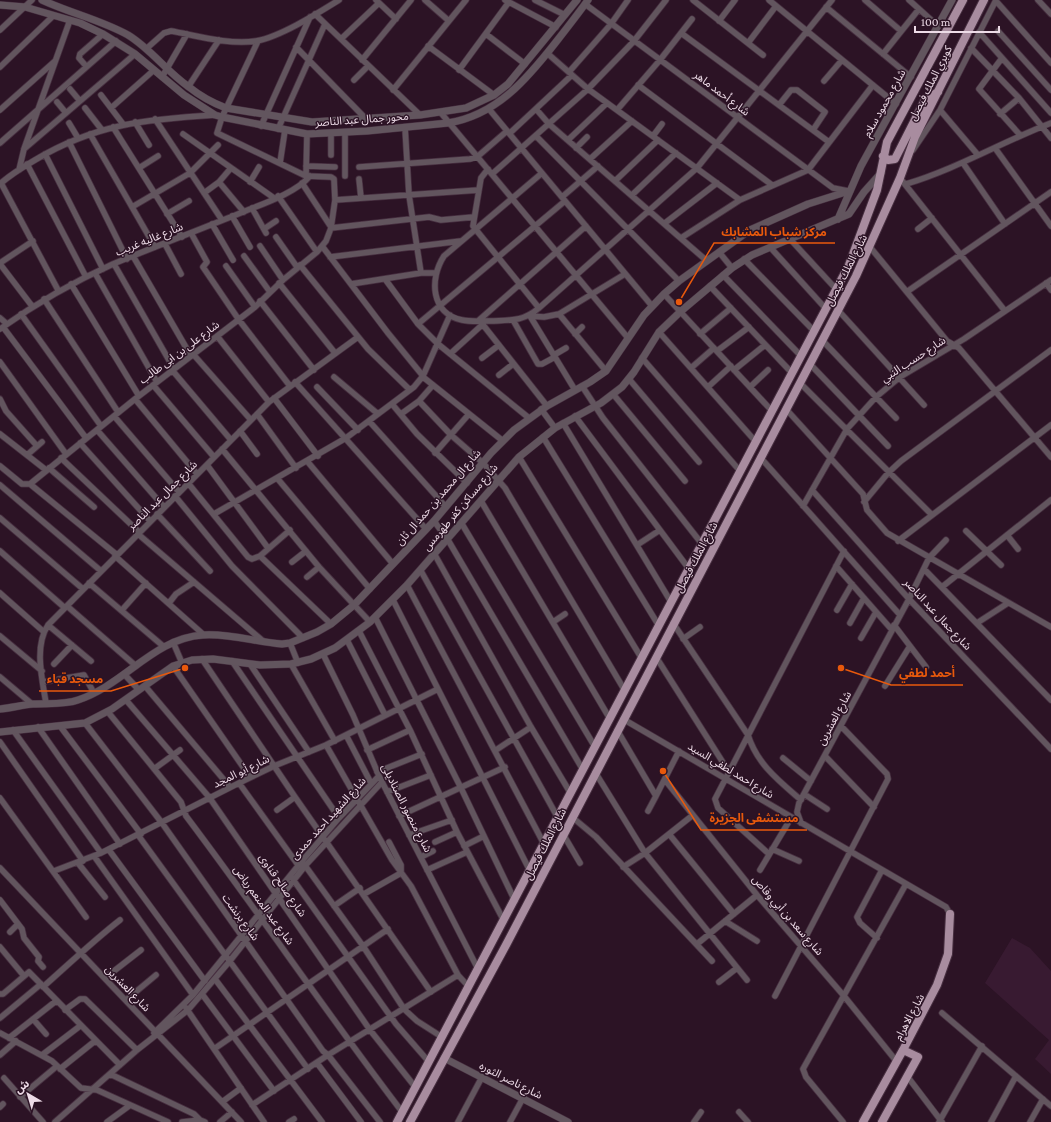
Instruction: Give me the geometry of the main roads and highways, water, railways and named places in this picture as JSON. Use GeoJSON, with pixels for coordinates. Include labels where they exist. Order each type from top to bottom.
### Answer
{"type":"FeatureCollection","features":[{"type":"Feature","properties":{"kind":"main road","name":"شارع الملك فيصل"},"geometry":{"type":"LineString","coordinates":[[397,1122],[515,901],[849,265],[865,226],[877,190],[887,142],[963,0]]}},
{"type":"Feature","properties":{"kind":"main road","name":"كوبري الملك فيصل"},"geometry":{"type":"LineString","coordinates":[[908,156],[915,136],[984,0]]}},
{"type":"Feature","properties":{"kind":"main road"},"geometry":{"type":"LineString","coordinates":[[883,156],[888,160],[895,159],[925,100],[938,92]]}},
{"type":"Feature","properties":{"kind":"main road","name":"شارع الملك فيصل"},"geometry":{"type":"LineString","coordinates":[[410,1122],[506,945],[595,772],[838,310],[903,181],[908,156]]}},
{"type":"Feature","properties":{"kind":"main road"},"geometry":{"type":"LineString","coordinates":[[715,519],[719,523],[726,522]]}},
{"type":"Feature","properties":{"kind":"main road"},"geometry":{"type":"LineString","coordinates":[[707,534],[714,533],[718,538]]}},
{"type":"Feature","properties":{"kind":"main road","name":"شارع الاهرام"},"geometry":{"type":"LineString","coordinates":[[863,1122],[897,1062],[933,993],[947,959],[950,914]]}},
{"type":"Feature","properties":{"kind":"main road"},"geometry":{"type":"LineString","coordinates":[[495,938],[499,944],[506,945]]}},
{"type":"Feature","properties":{"kind":"main road"},"geometry":{"type":"LineString","coordinates":[[486,955],[493,957],[496,963]]}},
{"type":"Feature","properties":{"kind":"main road"},"geometry":{"type":"LineString","coordinates":[[882,1122],[918,1057],[903,1050]]}},
{"type":"Feature","properties":{"kind":"place","name":"مركز شباب المشابك"},"geometry":{"type":"Point","coordinates":[679,302]}},
{"type":"Feature","properties":{"kind":"place","name":"مسجد قباء"},"geometry":{"type":"Point","coordinates":[185,668]}},
{"type":"Feature","properties":{"kind":"place","name":"أحمد لطفي"},"geometry":{"type":"Point","coordinates":[841,668]}},
{"type":"Feature","properties":{"kind":"place","name":"مستشفى الجزيرة"},"geometry":{"type":"Point","coordinates":[663,771]}}]}
